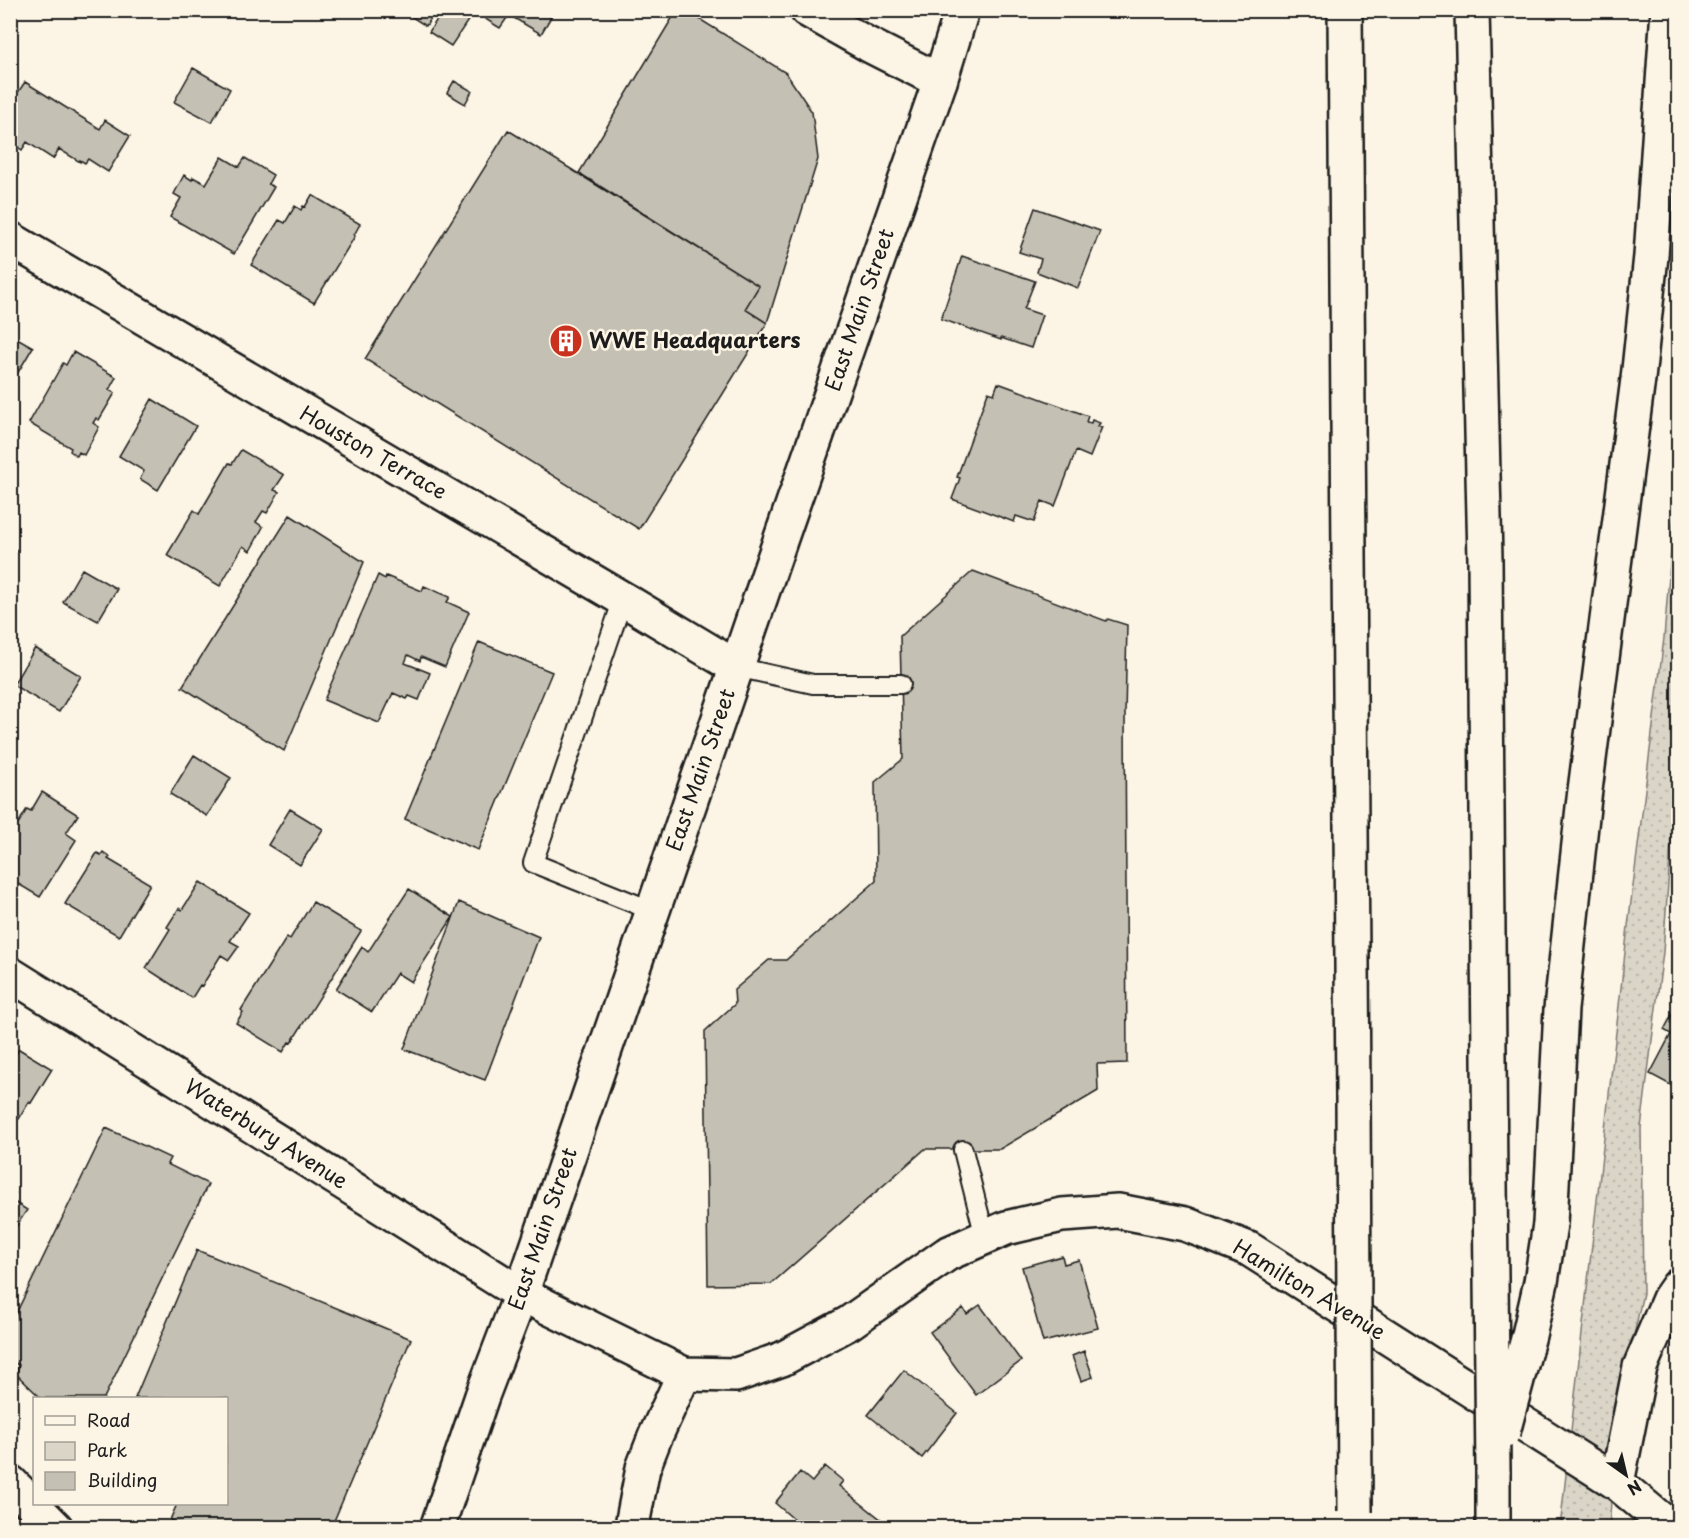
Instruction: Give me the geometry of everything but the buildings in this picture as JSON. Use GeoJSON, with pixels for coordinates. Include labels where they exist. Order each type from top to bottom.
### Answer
{"type":"FeatureCollection","features":[{"type":"Feature","properties":{"kind":"main road"},"geometry":{"type":"LineString","coordinates":[[807,10],[940,81]]}},
{"type":"Feature","properties":{"kind":"main road","name":"East Main Street"},"geometry":{"type":"LineString","coordinates":[[437,1527],[482,1396],[521,1294],[940,81],[962,10]]}},
{"type":"Feature","properties":{"kind":"main road"},"geometry":{"type":"LineString","coordinates":[[1345,10],[1355,1520]]}},
{"type":"Feature","properties":{"kind":"main road"},"geometry":{"type":"LineString","coordinates":[[1472,10],[1485,559],[1493,1527]]}},
{"type":"Feature","properties":{"kind":"main road"},"geometry":{"type":"LineString","coordinates":[[1493,1471],[1529,1335],[1541,1282],[1550,1224],[1562,998],[1582,819],[1639,368],[1653,232],[1668,10]]}},
{"type":"Feature","properties":{"kind":"main road","name":"Houston Terrace"},"geometry":{"type":"LineString","coordinates":[[10,239],[736,667]]}},
{"type":"Feature","properties":{"kind":"main road","name":"Waterbury Avenue"},"geometry":{"type":"LineString","coordinates":[[10,974],[521,1294]]}},
{"type":"Feature","properties":{"kind":"main road","name":"Hamilton Avenue"},"geometry":{"type":"LineString","coordinates":[[521,1294],[684,1374],[736,1375],[783,1359],[849,1323],[947,1254],[1006,1228],[1062,1215],[1118,1211],[1185,1224],[1249,1249],[1617,1483],[1671,1527]]}},
{"type":"Feature","properties":{"kind":"main road"},"geometry":{"type":"LineString","coordinates":[[1617,1483],[1640,1366],[1669,1299],[1678,1286]]}},
{"type":"Feature","properties":{"kind":"main road"},"geometry":{"type":"LineString","coordinates":[[635,1527],[633,1520],[643,1468],[684,1374]]}},
{"type":"Feature","properties":{"kind":"main road"},"geometry":{"type":"LineString","coordinates":[[10,1482],[33,1504]]}},
{"type":"Feature","properties":{"kind":"main road"},"geometry":{"type":"LineString","coordinates":[[34,1505],[56,1527]]}},
{"type":"Feature","properties":{"kind":"lane"},"geometry":{"type":"LineString","coordinates":[[623,599],[533,863],[653,911]]}},
{"type":"Feature","properties":{"kind":"lane"},"geometry":{"type":"LineString","coordinates":[[736,667],[813,684],[901,684]]}},
{"type":"Feature","properties":{"kind":"lane"},"geometry":{"type":"LineString","coordinates":[[963,1150],[986,1237]]}},
{"type":"Feature","properties":{"kind":"green space"},"geometry":{"type":"Polygon","coordinates":[[[1678,465],[1678,767],[1663,952],[1641,1128],[1643,1293],[1619,1405],[1609,1527],[1560,1528],[1628,926],[1664,638],[1678,465]]]}},
{"type":"Feature","properties":{"kind":"place","name":"WWE Headquarters"},"geometry":{"type":"Point","coordinates":[566,341]}}]}
